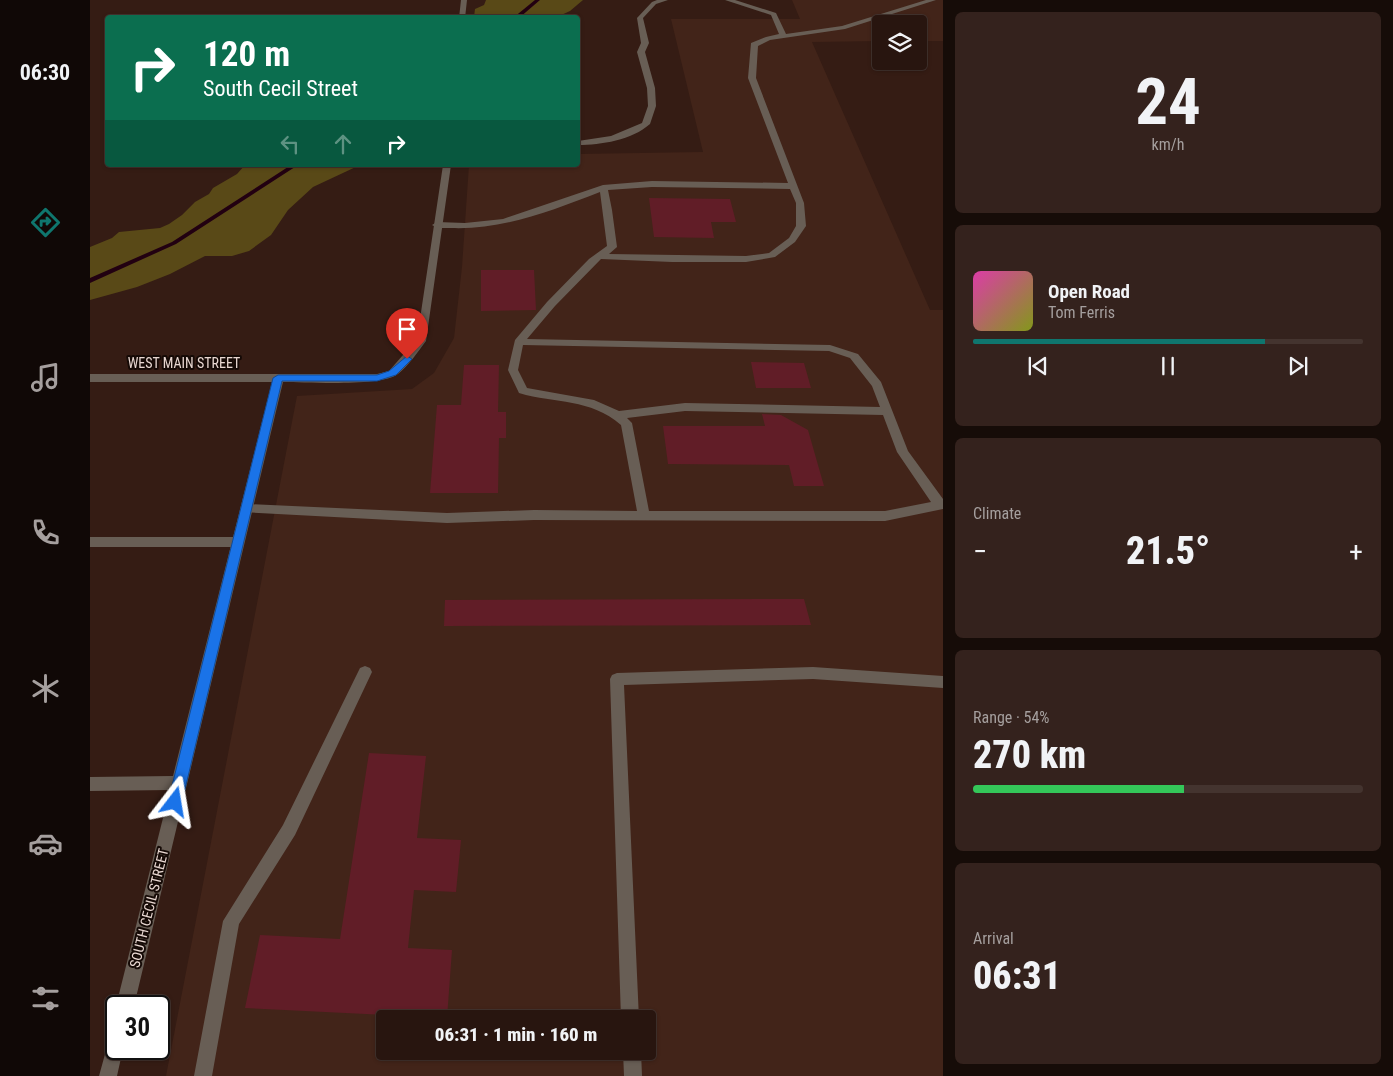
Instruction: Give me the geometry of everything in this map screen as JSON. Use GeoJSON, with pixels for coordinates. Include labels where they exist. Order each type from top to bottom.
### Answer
{"type":"FeatureCollection","features":[{"type":"Feature","properties":{"kind":"street"},"geometry":{"type":"LineString","coordinates":[[462,15],[464,0]]}},
{"type":"Feature","properties":{"kind":"street"},"geometry":{"type":"LineString","coordinates":[[580,143],[608,142],[646,124],[652,106],[651,88],[641,52],[645,43],[640,18],[654,3],[665,0]]}},
{"type":"Feature","properties":{"kind":"street"},"geometry":{"type":"LineString","coordinates":[[728,0],[774,14],[783,36]]}},
{"type":"Feature","properties":{"kind":"street"},"geometry":{"type":"LineString","coordinates":[[600,256],[672,259],[746,259],[772,255],[792,240],[801,226],[800,203],[752,78],[754,45],[768,38],[843,28],[933,0]]}},
{"type":"Feature","properties":{"kind":"street"},"geometry":{"type":"LineString","coordinates":[[278,378],[377,378],[393,373],[407,359],[422,339],[447,167]]}},
{"type":"Feature","properties":{"kind":"street"},"geometry":{"type":"LineString","coordinates":[[437,225],[465,226],[504,222],[603,188],[678,184],[793,186]]}},
{"type":"Feature","properties":{"kind":"street"},"geometry":{"type":"LineString","coordinates":[[603,188],[608,210],[612,247],[600,256],[551,304],[519,342],[513,370],[524,390],[536,394],[565,397],[604,407],[626,423],[644,515]]}},
{"type":"Feature","properties":{"kind":"street"},"geometry":{"type":"LineString","coordinates":[[246,509],[447,518],[534,515],[885,516],[941,505],[903,452],[877,385],[854,356],[830,348],[519,342]]}},
{"type":"Feature","properties":{"kind":"street","name":"WEST MAIN STREET"},"geometry":{"type":"LineString","coordinates":[[90,378],[278,378]]}},
{"type":"Feature","properties":{"kind":"street","name":"SOUTH CECIL STREET"},"geometry":{"type":"LineString","coordinates":[[128,995],[278,378]]}},
{"type":"Feature","properties":{"kind":"street"},"geometry":{"type":"LineString","coordinates":[[616,415],[685,408],[887,411]]}},
{"type":"Feature","properties":{"kind":"street"},"geometry":{"type":"LineString","coordinates":[[90,542],[238,542]]}},
{"type":"Feature","properties":{"kind":"street"},"geometry":{"type":"LineString","coordinates":[[203,1076],[231,921],[289,830],[365,672]]}},
{"type":"Feature","properties":{"kind":"street"},"geometry":{"type":"LineString","coordinates":[[630,1010],[617,679],[813,673],[943,682]]}},
{"type":"Feature","properties":{"kind":"street"},"geometry":{"type":"LineString","coordinates":[[90,784],[179,784]]}},
{"type":"Feature","properties":{"kind":"street"},"geometry":{"type":"LineString","coordinates":[[108,1076],[112,1060]]}},
{"type":"Feature","properties":{"kind":"street"},"geometry":{"type":"LineString","coordinates":[[632,1060],[633,1076]]}},
{"type":"Feature","properties":{"kind":"shaded area"},"geometry":{"type":"Polygon","coordinates":[[[486,0],[583,0],[570,11],[561,15],[474,15],[475,9],[484,5],[486,0]]]}},
{"type":"Feature","properties":{"kind":"shaded area"},"geometry":{"type":"Polygon","coordinates":[[[792,0],[943,0],[943,41],[927,41],[927,15],[872,15],[872,41],[812,42],[930,310],[943,310],[943,1076],[166,1076],[297,396],[412,389],[434,373],[454,338],[462,267],[469,167],[580,167],[580,154],[703,152],[671,19],[800,19],[792,0]]]}},
{"type":"Feature","properties":{"kind":"shaded area"},"geometry":{"type":"Polygon","coordinates":[[[243,167],[356,167],[313,187],[288,210],[271,235],[249,251],[232,256],[205,256],[170,274],[137,287],[90,300],[90,247],[112,238],[119,232],[160,228],[169,224],[182,215],[195,202],[209,194],[213,188],[237,174],[243,167]]]}},
{"type":"Feature","properties":{"kind":"building"},"geometry":{"type":"Polygon","coordinates":[[[649,198],[730,199],[736,222],[711,222],[714,238],[654,237],[649,198]]]}},
{"type":"Feature","properties":{"kind":"building"},"geometry":{"type":"Polygon","coordinates":[[[481,270],[534,270],[536,310],[481,311],[481,270]]]}},
{"type":"Feature","properties":{"kind":"building"},"geometry":{"type":"Polygon","coordinates":[[[751,362],[804,363],[811,388],[756,388],[751,362]]]}},
{"type":"Feature","properties":{"kind":"building"},"geometry":{"type":"Polygon","coordinates":[[[464,365],[499,365],[498,412],[506,412],[506,438],[499,438],[498,493],[430,493],[437,405],[461,405],[464,365]]]}},
{"type":"Feature","properties":{"kind":"building"},"geometry":{"type":"Polygon","coordinates":[[[762,414],[781,415],[808,430],[824,486],[794,486],[789,465],[668,464],[663,426],[765,426],[762,414]]]}},
{"type":"Feature","properties":{"kind":"building"},"geometry":{"type":"Polygon","coordinates":[[[804,599],[811,625],[444,626],[445,600],[804,599]]]}},
{"type":"Feature","properties":{"kind":"building"},"geometry":{"type":"Polygon","coordinates":[[[369,753],[426,756],[417,838],[461,840],[456,892],[414,890],[408,948],[452,950],[448,1010],[376,1010],[376,1014],[245,1008],[260,935],[340,939],[369,753]]]}},
{"type":"Feature","properties":{"kind":"waterway"},"geometry":{"type":"LineString","coordinates":[[519,15],[538,0]]}},
{"type":"Feature","properties":{"kind":"waterway"},"geometry":{"type":"LineString","coordinates":[[90,281],[174,243],[292,167]]}},
{"type":"Feature","properties":{"kind":"route"},"geometry":{"type":"LineString","coordinates":[[175,802],[278,378],[377,378],[393,373],[407,359]]}}]}
